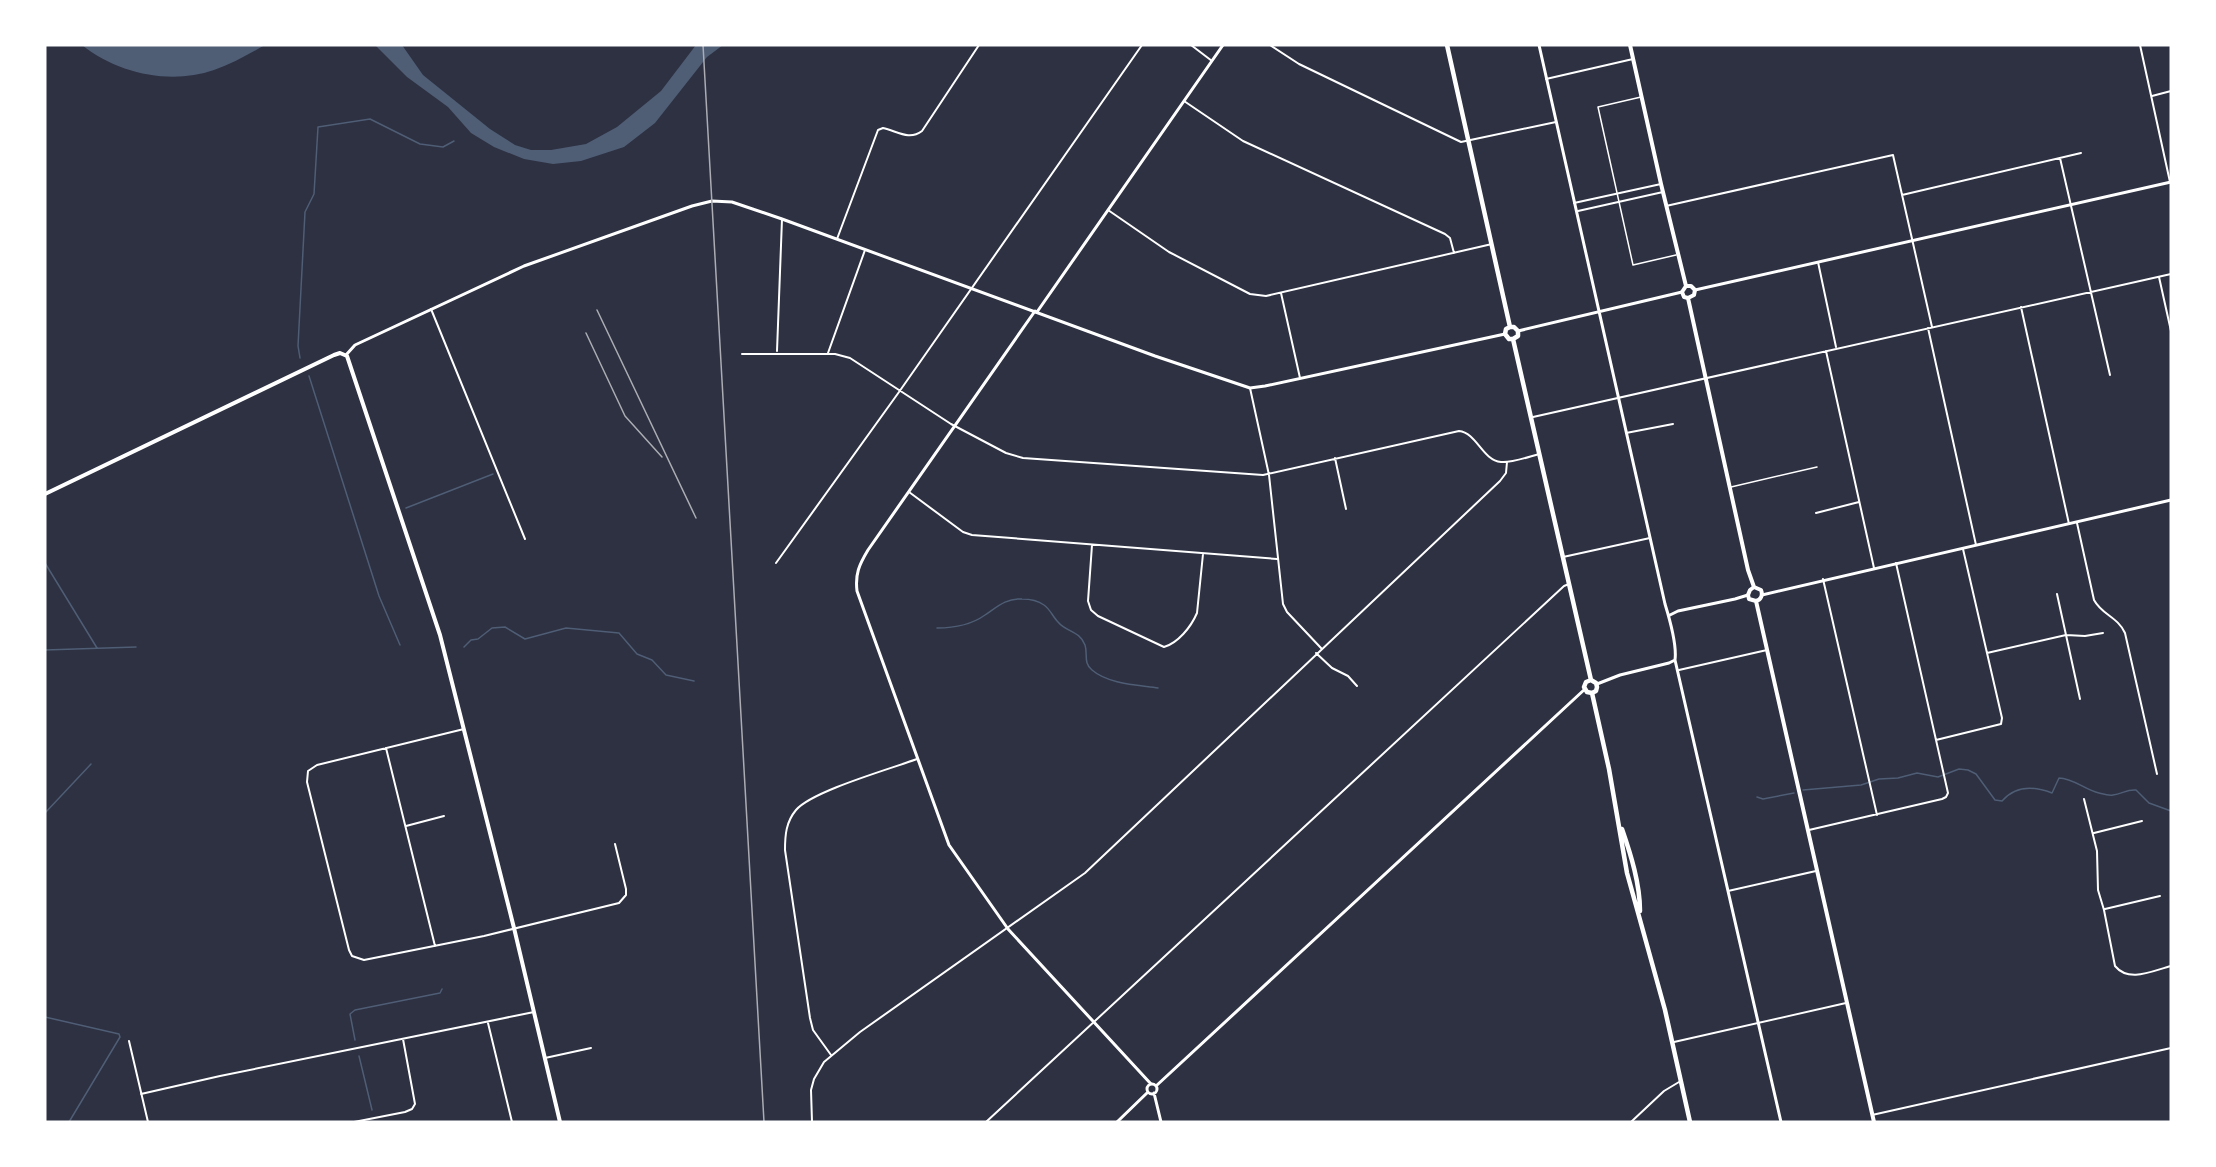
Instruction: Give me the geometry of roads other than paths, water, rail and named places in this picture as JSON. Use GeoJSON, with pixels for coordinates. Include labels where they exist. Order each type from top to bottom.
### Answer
{"type":"FeatureCollection","features":[{"type":"Feature","properties":{"kind":"highway"},"geometry":{"type":"LineString","coordinates":[[1447,45],[1510,327]]}},
{"type":"Feature","properties":{"kind":"highway"},"geometry":{"type":"LineString","coordinates":[[1510,327],[1518,331],[1518,336],[1513,339],[1509,339],[1505,334],[1506,329],[1510,327]]}},
{"type":"Feature","properties":{"kind":"highway"},"geometry":{"type":"LineString","coordinates":[[1513,339],[1591,680],[1596,684],[1597,690],[1592,693]]}},
{"type":"Feature","properties":{"kind":"highway"},"geometry":{"type":"LineString","coordinates":[[1591,680],[1585,684],[1585,689],[1592,693],[1598,717],[1620,824],[1627,873],[1640,915],[1690,1122]]}},
{"type":"Feature","properties":{"kind":"main road"},"geometry":{"type":"LineString","coordinates":[[1630,45],[1660,184],[1686,286],[1682,292],[1684,297],[1688,298],[1707,378],[1748,570],[1754,587],[1761,590],[1762,595],[1756,601]]}},
{"type":"Feature","properties":{"kind":"main road"},"geometry":{"type":"LineString","coordinates":[[1686,286],[1691,286],[1695,290],[1694,296],[1688,298]]}},
{"type":"Feature","properties":{"kind":"main road"},"geometry":{"type":"LineString","coordinates":[[45,494],[334,355],[340,353],[346,355],[351,364],[434,614],[514,928],[560,1122]]}},
{"type":"Feature","properties":{"kind":"main road"},"geometry":{"type":"LineString","coordinates":[[1754,587],[1749,590],[1748,595],[1749,599],[1756,601]]}},
{"type":"Feature","properties":{"kind":"main road"},"geometry":{"type":"LineString","coordinates":[[1756,601],[1874,1122]]}},
{"type":"Feature","properties":{"kind":"street"},"geometry":{"type":"LineString","coordinates":[[837,239],[878,130],[883,128],[910,136],[922,131],[980,45]]}},
{"type":"Feature","properties":{"kind":"street"},"geometry":{"type":"LineString","coordinates":[[776,563],[1142,45]]}},
{"type":"Feature","properties":{"kind":"street"},"geometry":{"type":"LineString","coordinates":[[1191,45],[1212,61]]}},
{"type":"Feature","properties":{"kind":"street"},"geometry":{"type":"LineString","coordinates":[[1156,1086],[1151,1084],[1008,929],[949,845],[857,591],[857,570],[868,550],[1223,45]]}},
{"type":"Feature","properties":{"kind":"street"},"geometry":{"type":"LineString","coordinates":[[1270,45],[1299,64],[1461,142],[1556,122]]}},
{"type":"Feature","properties":{"kind":"street"},"geometry":{"type":"LineString","coordinates":[[1539,45],[1665,604],[1670,615],[1675,660],[1781,1122]]}},
{"type":"Feature","properties":{"kind":"street"},"geometry":{"type":"LineString","coordinates":[[1695,290],[2171,182],[2140,45]]}},
{"type":"Feature","properties":{"kind":"street"},"geometry":{"type":"LineString","coordinates":[[1546,79],[1633,59]]}},
{"type":"Feature","properties":{"kind":"street"},"geometry":{"type":"LineString","coordinates":[[2152,96],[2171,91]]}},
{"type":"Feature","properties":{"kind":"street"},"geometry":{"type":"LineString","coordinates":[[1184,101],[1243,141],[1445,234],[1450,238],[1454,253]]}},
{"type":"Feature","properties":{"kind":"street"},"geometry":{"type":"LineString","coordinates":[[1902,195],[2081,153]]}},
{"type":"Feature","properties":{"kind":"street"},"geometry":{"type":"LineString","coordinates":[[1666,206],[1893,155],[1932,327]]}},
{"type":"Feature","properties":{"kind":"street"},"geometry":{"type":"LineString","coordinates":[[2060,158],[2110,375]]}},
{"type":"Feature","properties":{"kind":"street"},"geometry":{"type":"LineString","coordinates":[[1574,204],[1660,184]]}},
{"type":"Feature","properties":{"kind":"street"},"geometry":{"type":"LineString","coordinates":[[1576,212],[1663,192]]}},
{"type":"Feature","properties":{"kind":"street"},"geometry":{"type":"LineString","coordinates":[[346,355],[355,345],[544,258],[712,201],[732,202],[782,219],[1155,356],[1250,388],[1505,334]]}},
{"type":"Feature","properties":{"kind":"street"},"geometry":{"type":"LineString","coordinates":[[1108,210],[1169,252],[1250,294],[1266,296],[1492,244]]}},
{"type":"Feature","properties":{"kind":"street"},"geometry":{"type":"LineString","coordinates":[[777,352],[782,219]]}},
{"type":"Feature","properties":{"kind":"street"},"geometry":{"type":"LineString","coordinates":[[828,353],[865,250]]}},
{"type":"Feature","properties":{"kind":"street"},"geometry":{"type":"LineString","coordinates":[[1818,262],[1837,348]]}},
{"type":"Feature","properties":{"kind":"street"},"geometry":{"type":"LineString","coordinates":[[1531,417],[2171,274]]}},
{"type":"Feature","properties":{"kind":"street"},"geometry":{"type":"LineString","coordinates":[[2159,277],[2171,331]]}},
{"type":"Feature","properties":{"kind":"street"},"geometry":{"type":"LineString","coordinates":[[1281,292],[1300,378]]}},
{"type":"Feature","properties":{"kind":"street"},"geometry":{"type":"LineString","coordinates":[[1518,331],[1682,292]]}},
{"type":"Feature","properties":{"kind":"street"},"geometry":{"type":"LineString","coordinates":[[2021,307],[2069,524]]}},
{"type":"Feature","properties":{"kind":"street"},"geometry":{"type":"LineString","coordinates":[[431,309],[525,539]]}},
{"type":"Feature","properties":{"kind":"street"},"geometry":{"type":"LineString","coordinates":[[1928,328],[1976,545]]}},
{"type":"Feature","properties":{"kind":"street"},"geometry":{"type":"LineString","coordinates":[[1826,351],[1874,568]]}},
{"type":"Feature","properties":{"kind":"street"},"geometry":{"type":"LineString","coordinates":[[742,354],[828,353],[850,358],[899,392],[955,426],[1006,453],[1023,458],[1269,475],[1335,458],[1461,431],[1492,459],[1507,462],[1539,454]]}},
{"type":"Feature","properties":{"kind":"street"},"geometry":{"type":"LineString","coordinates":[[1250,388],[1269,475],[1283,604],[1287,612],[1321,648]]}},
{"type":"Feature","properties":{"kind":"street"},"geometry":{"type":"LineString","coordinates":[[1626,433],[1672,424]]}},
{"type":"Feature","properties":{"kind":"street"},"geometry":{"type":"LineString","coordinates":[[1335,458],[1346,510]]}},
{"type":"Feature","properties":{"kind":"street"},"geometry":{"type":"LineString","coordinates":[[812,1122],[811,1090],[814,1078],[831,1055],[1085,873],[1321,648],[1500,482],[1506,473],[1507,462]]}},
{"type":"Feature","properties":{"kind":"street"},"geometry":{"type":"LineString","coordinates":[[909,492],[968,534],[1277,559]]}},
{"type":"Feature","properties":{"kind":"street"},"geometry":{"type":"LineString","coordinates":[[1762,595],[2171,500]]}},
{"type":"Feature","properties":{"kind":"street"},"geometry":{"type":"LineString","coordinates":[[1816,513],[1860,502]]}},
{"type":"Feature","properties":{"kind":"street"},"geometry":{"type":"LineString","coordinates":[[2077,522],[2094,600],[2099,608],[2116,618],[2125,633],[2157,774]]}},
{"type":"Feature","properties":{"kind":"street"},"geometry":{"type":"LineString","coordinates":[[1563,557],[1650,538]]}},
{"type":"Feature","properties":{"kind":"street"},"geometry":{"type":"LineString","coordinates":[[1092,545],[1088,601],[1091,610],[1098,616],[1164,647],[1172,645],[1194,621],[1197,613],[1203,554]]}},
{"type":"Feature","properties":{"kind":"street"},"geometry":{"type":"LineString","coordinates":[[1936,740],[2001,724],[2002,718],[1963,548]]}},
{"type":"Feature","properties":{"kind":"street"},"geometry":{"type":"LineString","coordinates":[[1809,830],[1942,800],[1948,793],[1896,563]]}},
{"type":"Feature","properties":{"kind":"street"},"geometry":{"type":"LineString","coordinates":[[1823,579],[1877,815]]}},
{"type":"Feature","properties":{"kind":"street"},"geometry":{"type":"LineString","coordinates":[[986,1122],[1564,586],[1569,585]]}},
{"type":"Feature","properties":{"kind":"street"},"geometry":{"type":"LineString","coordinates":[[2057,594],[2080,699]]}},
{"type":"Feature","properties":{"kind":"street"},"geometry":{"type":"LineString","coordinates":[[1670,615],[1678,611],[1735,600],[1748,595]]}},
{"type":"Feature","properties":{"kind":"street"},"geometry":{"type":"LineString","coordinates":[[1987,654],[2066,635],[2085,636],[2103,633]]}},
{"type":"Feature","properties":{"kind":"street"},"geometry":{"type":"LineString","coordinates":[[1678,670],[1767,650]]}},
{"type":"Feature","properties":{"kind":"street"},"geometry":{"type":"LineString","coordinates":[[1316,653],[1332,668],[1348,676],[1357,686]]}},
{"type":"Feature","properties":{"kind":"street"},"geometry":{"type":"LineString","coordinates":[[1596,684],[1675,660]]}},
{"type":"Feature","properties":{"kind":"street"},"geometry":{"type":"LineString","coordinates":[[1161,1122],[1154,1093],[1157,1090],[1156,1086],[1585,689]]}},
{"type":"Feature","properties":{"kind":"street"},"geometry":{"type":"LineString","coordinates":[[464,729],[314,766],[307,775],[350,953],[356,958],[364,960],[435,946],[619,903],[624,900],[626,889],[615,844]]}},
{"type":"Feature","properties":{"kind":"street"},"geometry":{"type":"LineString","coordinates":[[386,748],[435,946]]}},
{"type":"Feature","properties":{"kind":"street"},"geometry":{"type":"LineString","coordinates":[[831,1055],[813,1030],[810,1018],[785,850],[785,834],[789,821],[807,801],[917,759]]}},
{"type":"Feature","properties":{"kind":"street"},"geometry":{"type":"LineString","coordinates":[[2084,799],[2094,833],[2098,890],[2115,966],[2121,973],[2130,976],[2171,966]]}},
{"type":"Feature","properties":{"kind":"street"},"geometry":{"type":"LineString","coordinates":[[406,826],[444,816]]}},
{"type":"Feature","properties":{"kind":"street"},"geometry":{"type":"LineString","coordinates":[[2094,833],[2142,821]]}},
{"type":"Feature","properties":{"kind":"street"},"geometry":{"type":"LineString","coordinates":[[1728,891],[1816,871]]}},
{"type":"Feature","properties":{"kind":"street"},"geometry":{"type":"LineString","coordinates":[[2104,910],[2160,896]]}},
{"type":"Feature","properties":{"kind":"street"},"geometry":{"type":"LineString","coordinates":[[1672,1042],[1846,1003]]}},
{"type":"Feature","properties":{"kind":"street"},"geometry":{"type":"LineString","coordinates":[[141,1094],[534,1012]]}},
{"type":"Feature","properties":{"kind":"street"},"geometry":{"type":"LineString","coordinates":[[488,1023],[513,1122]]}},
{"type":"Feature","properties":{"kind":"street"},"geometry":{"type":"LineString","coordinates":[[354,1122],[405,1112],[412,1109],[415,1104],[403,1038]]}},
{"type":"Feature","properties":{"kind":"street"},"geometry":{"type":"LineString","coordinates":[[129,1041],[148,1122]]}},
{"type":"Feature","properties":{"kind":"street"},"geometry":{"type":"LineString","coordinates":[[545,1058],[591,1048]]}},
{"type":"Feature","properties":{"kind":"street"},"geometry":{"type":"LineString","coordinates":[[1872,1114],[2171,1048]]}},
{"type":"Feature","properties":{"kind":"street"},"geometry":{"type":"LineString","coordinates":[[1631,1122],[1664,1091],[1681,1081]]}},
{"type":"Feature","properties":{"kind":"street"},"geometry":{"type":"LineString","coordinates":[[1117,1122],[1148,1092],[1151,1084]]}},
{"type":"Feature","properties":{"kind":"street"},"geometry":{"type":"LineString","coordinates":[[1148,1092],[1154,1093]]}},
{"type":"Feature","properties":{"kind":"lane"},"geometry":{"type":"LineString","coordinates":[[1641,97],[1598,107],[1633,264],[1677,255]]}},
{"type":"Feature","properties":{"kind":"lane"},"geometry":{"type":"LineString","coordinates":[[1730,487],[1817,467]]}},
{"type":"Feature","properties":{"kind":"water"},"geometry":{"type":"Polygon","coordinates":[[[82,45],[265,45],[221,68],[197,74],[163,76],[128,70],[96,55],[82,45]]]}},
{"type":"Feature","properties":{"kind":"water"},"geometry":{"type":"Polygon","coordinates":[[[375,45],[402,45],[423,75],[490,129],[515,145],[531,150],[551,150],[586,144],[617,127],[661,91],[696,45],[723,45],[707,57],[655,123],[624,147],[581,161],[553,164],[524,159],[494,147],[471,133],[448,107],[407,77],[375,45]]]}},
{"type":"Feature","properties":{"kind":"waterway"},"geometry":{"type":"LineString","coordinates":[[300,358],[298,346],[305,212],[314,194],[318,127],[370,119],[420,144],[443,147],[454,141]]}},
{"type":"Feature","properties":{"kind":"waterway"},"geometry":{"type":"LineString","coordinates":[[309,376],[379,596],[400,645]]}},
{"type":"Feature","properties":{"kind":"waterway"},"geometry":{"type":"LineString","coordinates":[[406,508],[493,474]]}},
{"type":"Feature","properties":{"kind":"waterway"},"geometry":{"type":"LineString","coordinates":[[45,563],[97,648]]}},
{"type":"Feature","properties":{"kind":"waterway"},"geometry":{"type":"LineString","coordinates":[[937,628],[968,624],[1011,600],[1033,600],[1044,605],[1061,625],[1083,640],[1089,667],[1099,675],[1124,683],[1158,688]]}},
{"type":"Feature","properties":{"kind":"waterway"},"geometry":{"type":"LineString","coordinates":[[464,647],[471,640],[478,639],[492,628],[505,627],[525,639],[566,628],[619,633],[637,654],[652,660],[666,675],[694,681]]}},
{"type":"Feature","properties":{"kind":"waterway"},"geometry":{"type":"LineString","coordinates":[[45,650],[136,647]]}},
{"type":"Feature","properties":{"kind":"waterway"},"geometry":{"type":"LineString","coordinates":[[45,813],[91,764]]}},
{"type":"Feature","properties":{"kind":"waterway"},"geometry":{"type":"LineString","coordinates":[[1803,790],[1861,785],[1879,779],[1898,778],[1917,773],[1938,777],[1959,769],[1976,774],[1995,800],[2002,801],[2013,792],[2026,788],[2052,793],[2059,778],[2108,795],[2136,790],[2149,803],[2171,811]]}},
{"type":"Feature","properties":{"kind":"waterway"},"geometry":{"type":"LineString","coordinates":[[1757,797],[1763,799],[1794,793]]}},
{"type":"Feature","properties":{"kind":"waterway"},"geometry":{"type":"LineString","coordinates":[[355,1040],[350,1014],[355,1010],[440,993],[442,989]]}},
{"type":"Feature","properties":{"kind":"waterway"},"geometry":{"type":"LineString","coordinates":[[45,1017],[119,1034],[120,1037],[69,1122]]}},
{"type":"Feature","properties":{"kind":"waterway"},"geometry":{"type":"LineString","coordinates":[[359,1056],[372,1110]]}},
{"type":"Feature","properties":{"kind":"railway"},"geometry":{"type":"LineString","coordinates":[[703,45],[764,1122]]}},
{"type":"Feature","properties":{"kind":"railway"},"geometry":{"type":"LineString","coordinates":[[597,310],[696,518]]}},
{"type":"Feature","properties":{"kind":"railway"},"geometry":{"type":"LineString","coordinates":[[586,333],[625,416],[662,457]]}}]}
